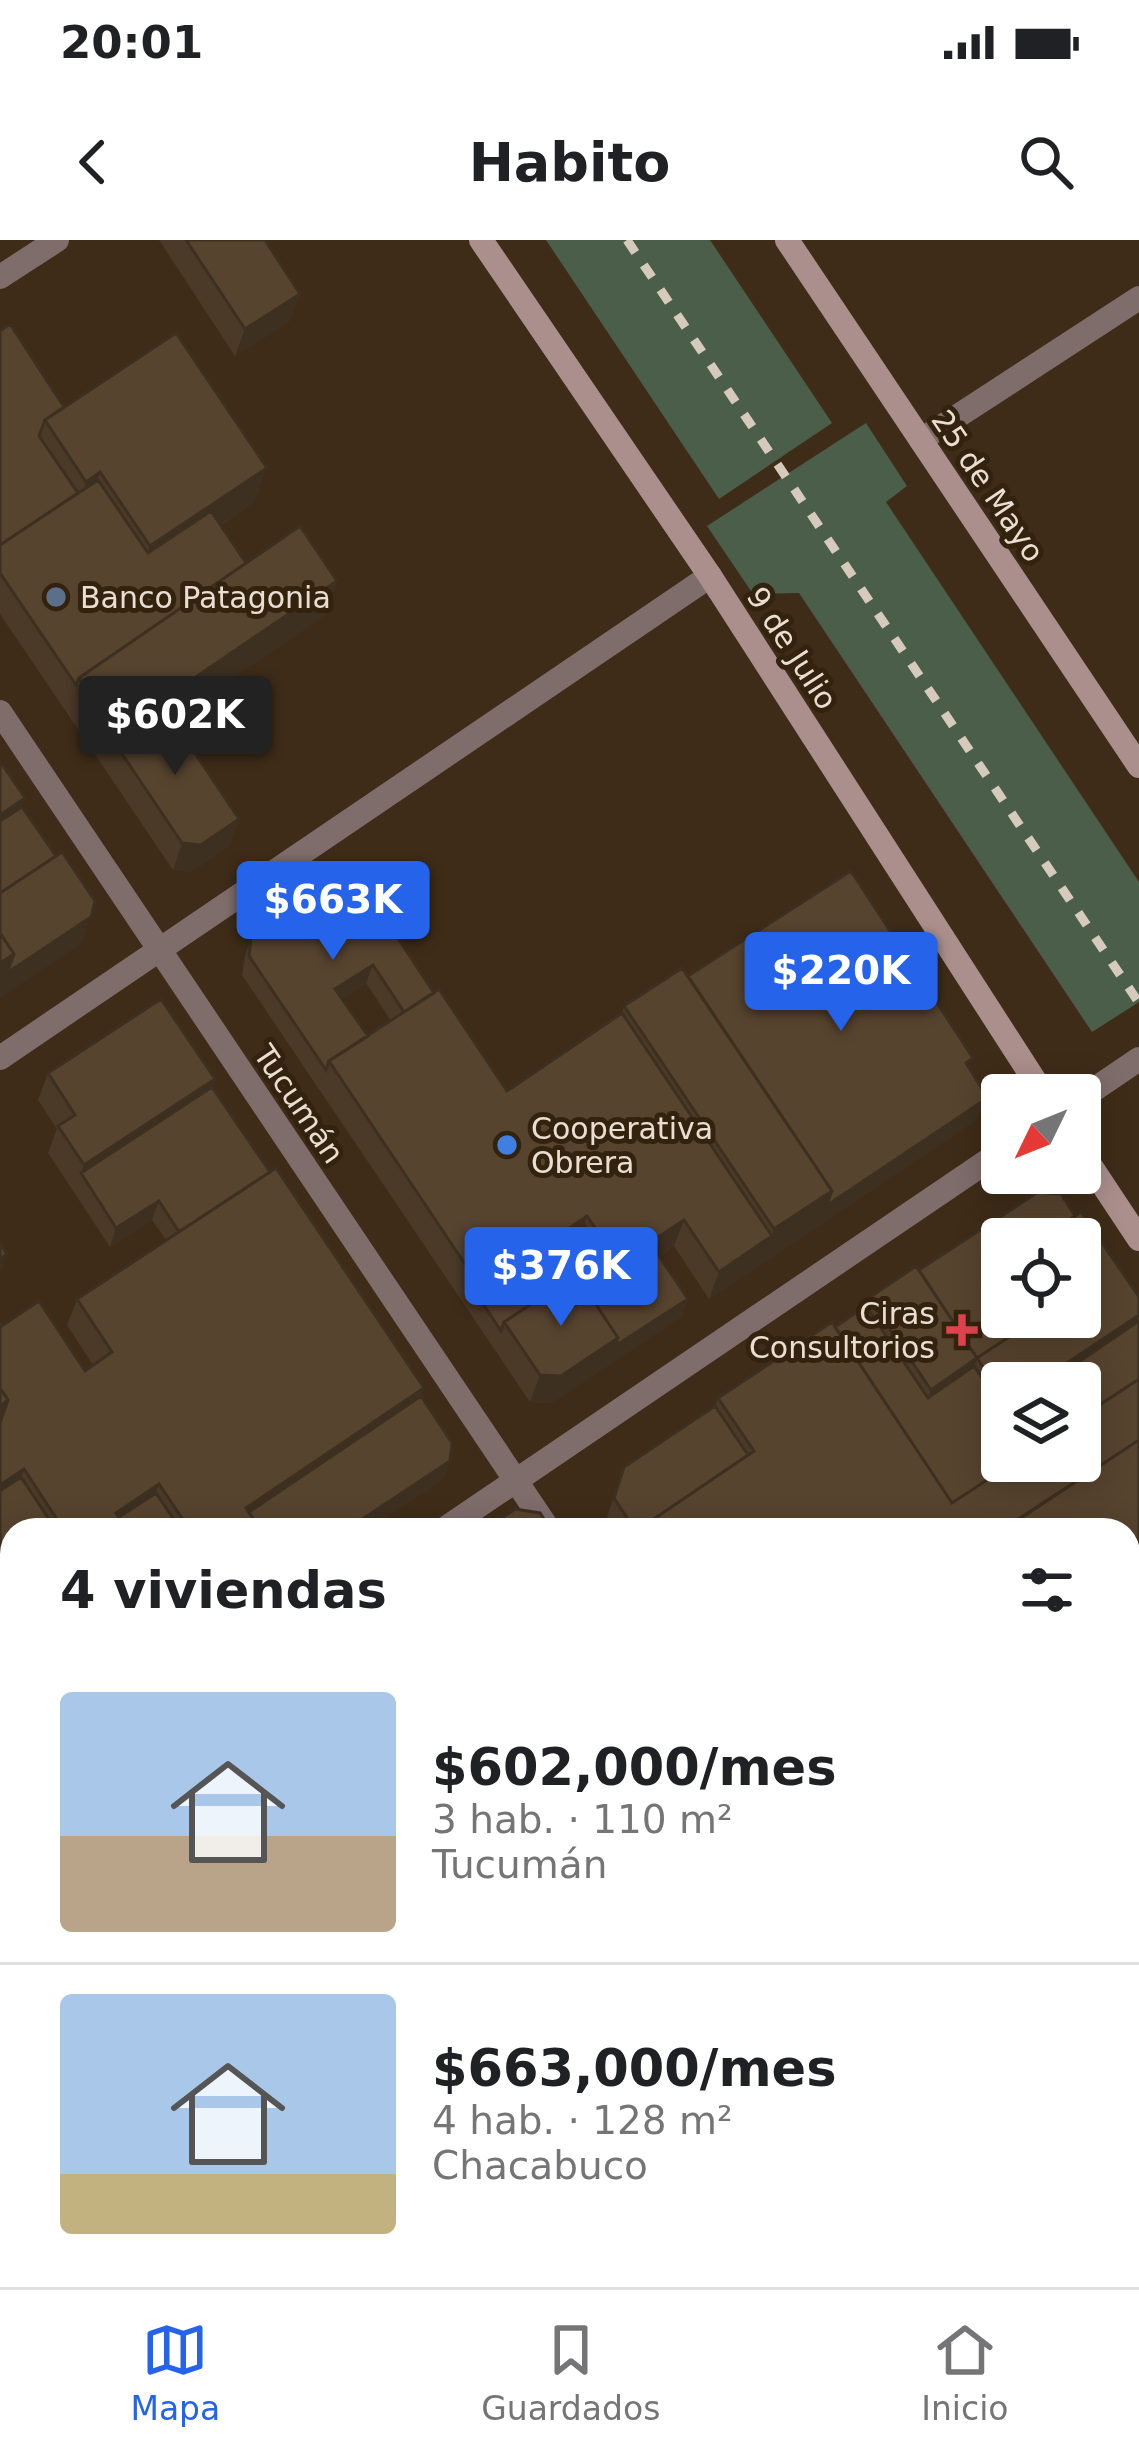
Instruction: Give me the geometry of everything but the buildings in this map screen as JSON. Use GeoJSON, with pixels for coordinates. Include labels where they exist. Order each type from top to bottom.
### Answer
{"type":"FeatureCollection","features":[{"type":"Feature","properties":{"kind":"main road","name":"9 de Julio"},"geometry":{"type":"LineString","coordinates":[[481,240],[710,576],[1030,1074]]}},
{"type":"Feature","properties":{"kind":"main road","name":"25 de Mayo"},"geometry":{"type":"LineString","coordinates":[[787,240],[1139,766]]}},
{"type":"Feature","properties":{"kind":"main road"},"geometry":{"type":"LineString","coordinates":[[1101,1182],[1139,1239]]}},
{"type":"Feature","properties":{"kind":"street"},"geometry":{"type":"LineString","coordinates":[[0,277],[57,240]]}},
{"type":"Feature","properties":{"kind":"street"},"geometry":{"type":"LineString","coordinates":[[921,440],[1139,298]]}},
{"type":"Feature","properties":{"kind":"street"},"geometry":{"type":"LineString","coordinates":[[0,1058],[710,576]]}},
{"type":"Feature","properties":{"kind":"street","name":"Tucumán"},"geometry":{"type":"LineString","coordinates":[[0,712],[541,1518]]}},
{"type":"Feature","properties":{"kind":"street"},"geometry":{"type":"LineString","coordinates":[[1101,1085],[1139,1059]]}},
{"type":"Feature","properties":{"kind":"street"},"geometry":{"type":"LineString","coordinates":[[460,1518],[981,1165]]}},
{"type":"Feature","properties":{"kind":"green space"},"geometry":{"type":"Polygon","coordinates":[[[546,240],[710,240],[832,423],[719,499],[546,240]]]}},
{"type":"Feature","properties":{"kind":"green space"},"geometry":{"type":"Polygon","coordinates":[[[866,423],[907,486],[886,502],[1139,882],[1139,1002],[1092,1032],[799,593],[753,594],[707,526],[866,423]]]}},
{"type":"Feature","properties":{"kind":"railway"},"geometry":{"type":"LineString","coordinates":[[627,240],[1139,1003]]}},
{"type":"Feature","properties":{"kind":"place","name":"Banco Patagonia"},"geometry":{"type":"Point","coordinates":[56,597]}},
{"type":"Feature","properties":{"kind":"place","name":"Cooperativa Obrera"},"geometry":{"type":"Point","coordinates":[507,1145]}},
{"type":"Feature","properties":{"kind":"place","name":"Ciras Consultorios"},"geometry":{"type":"Point","coordinates":[962,1330]}}]}
